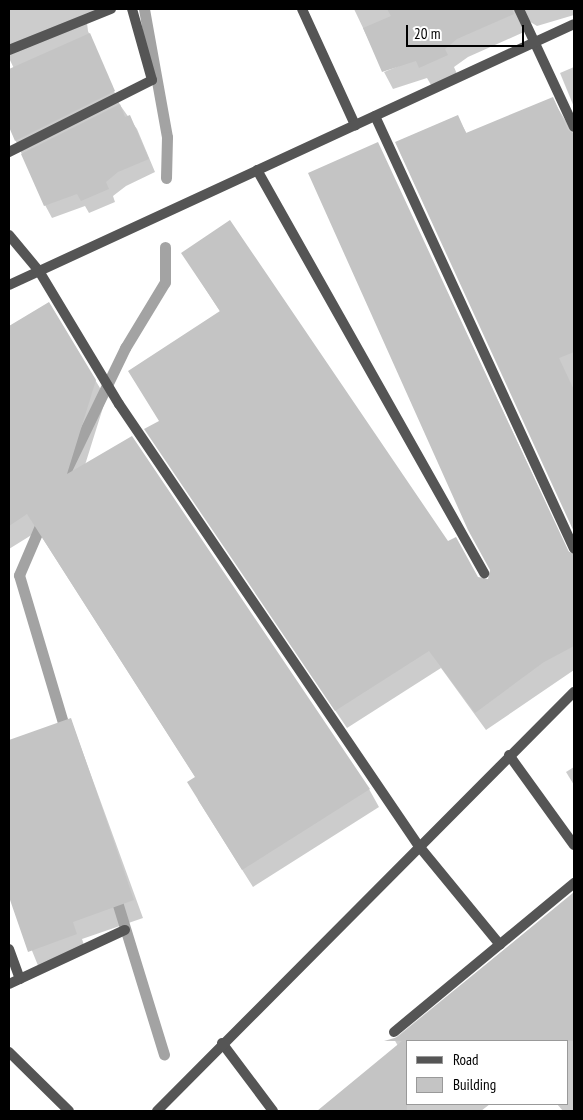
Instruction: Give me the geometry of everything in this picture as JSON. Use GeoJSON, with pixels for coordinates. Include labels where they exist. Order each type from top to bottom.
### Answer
{"type":"FeatureCollection","features":[{"type":"Feature","properties":{"kind":"street"},"geometry":{"type":"LineString","coordinates":[[9,50],[111,9]]}},
{"type":"Feature","properties":{"kind":"street"},"geometry":{"type":"LineString","coordinates":[[9,152],[152,80],[132,9]]}},
{"type":"Feature","properties":{"kind":"street"},"geometry":{"type":"LineString","coordinates":[[302,9],[355,125]]}},
{"type":"Feature","properties":{"kind":"street"},"geometry":{"type":"LineString","coordinates":[[519,9],[574,127]]}},
{"type":"Feature","properties":{"kind":"street"},"geometry":{"type":"LineString","coordinates":[[9,285],[574,24]]}},
{"type":"Feature","properties":{"kind":"street"},"geometry":{"type":"LineString","coordinates":[[375,116],[574,548]]}},
{"type":"Feature","properties":{"kind":"street"},"geometry":{"type":"LineString","coordinates":[[257,170],[484,573]]}},
{"type":"Feature","properties":{"kind":"street"},"geometry":{"type":"LineString","coordinates":[[9,234],[39,271],[118,404],[418,845],[500,945]]}},
{"type":"Feature","properties":{"kind":"street"},"geometry":{"type":"LineString","coordinates":[[156,1111],[418,845],[574,692]]}},
{"type":"Feature","properties":{"kind":"street"},"geometry":{"type":"LineString","coordinates":[[509,755],[574,845]]}},
{"type":"Feature","properties":{"kind":"street"},"geometry":{"type":"LineString","coordinates":[[394,1032],[574,883]]}},
{"type":"Feature","properties":{"kind":"street"},"geometry":{"type":"LineString","coordinates":[[9,984],[125,930]]}},
{"type":"Feature","properties":{"kind":"street"},"geometry":{"type":"LineString","coordinates":[[9,949],[20,979]]}},
{"type":"Feature","properties":{"kind":"street"},"geometry":{"type":"LineString","coordinates":[[222,1043],[273,1111]]}},
{"type":"Feature","properties":{"kind":"street"},"geometry":{"type":"LineString","coordinates":[[9,1052],[69,1111]]}},
{"type":"Feature","properties":{"kind":"building"},"geometry":{"type":"Polygon","coordinates":[[[387,9],[512,9],[514,14],[457,39],[445,49],[448,55],[419,68],[416,61],[382,72],[363,28],[391,16],[387,9]]]}},
{"type":"Feature","properties":{"kind":"building"},"geometry":{"type":"Polygon","coordinates":[[[90,33],[115,91],[15,141],[9,127],[9,69],[90,33]]]}},
{"type":"Feature","properties":{"kind":"building"},"geometry":{"type":"Polygon","coordinates":[[[553,97],[568,130],[574,134],[574,352],[559,358],[574,390],[574,532],[395,142],[458,115],[466,133],[553,97]]]}},
{"type":"Feature","properties":{"kind":"building"},"geometry":{"type":"Polygon","coordinates":[[[120,104],[125,117],[130,115],[149,159],[118,172],[106,182],[109,189],[81,201],[77,194],[44,206],[21,154],[120,104]]]}},
{"type":"Feature","properties":{"kind":"building"},"geometry":{"type":"Polygon","coordinates":[[[378,142],[568,551],[574,555],[574,646],[544,662],[475,713],[429,651],[335,711],[144,429],[159,421],[128,371],[220,311],[181,253],[230,220],[448,541],[456,537],[478,577],[488,579],[490,570],[468,530],[308,173],[378,142]]]}},
{"type":"Feature","properties":{"kind":"building"},"geometry":{"type":"Polygon","coordinates":[[[49,302],[96,380],[67,474],[132,436],[370,789],[242,870],[187,782],[195,777],[27,514],[9,526],[9,326],[49,302]]]}},
{"type":"Feature","properties":{"kind":"building"},"geometry":{"type":"Polygon","coordinates":[[[71,718],[134,900],[73,922],[77,934],[28,952],[9,897],[9,740],[71,718]]]}},
{"type":"Feature","properties":{"kind":"building"},"geometry":{"type":"Polygon","coordinates":[[[574,892],[574,1041],[406,1040],[407,1111],[317,1111],[402,1041],[384,1041],[398,1037],[574,892]]]}},
{"type":"Feature","properties":{"kind":"waterway"},"geometry":{"type":"LineString","coordinates":[[144,9],[167,137],[166,178]]}},
{"type":"Feature","properties":{"kind":"waterway"},"geometry":{"type":"LineString","coordinates":[[66,470],[125,348],[165,282],[165,247]]}},
{"type":"Feature","properties":{"kind":"waterway"},"geometry":{"type":"LineString","coordinates":[[43,519],[19,575],[67,736]]}},
{"type":"Feature","properties":{"kind":"waterway"},"geometry":{"type":"LineString","coordinates":[[114,892],[164,1055]]}}]}
